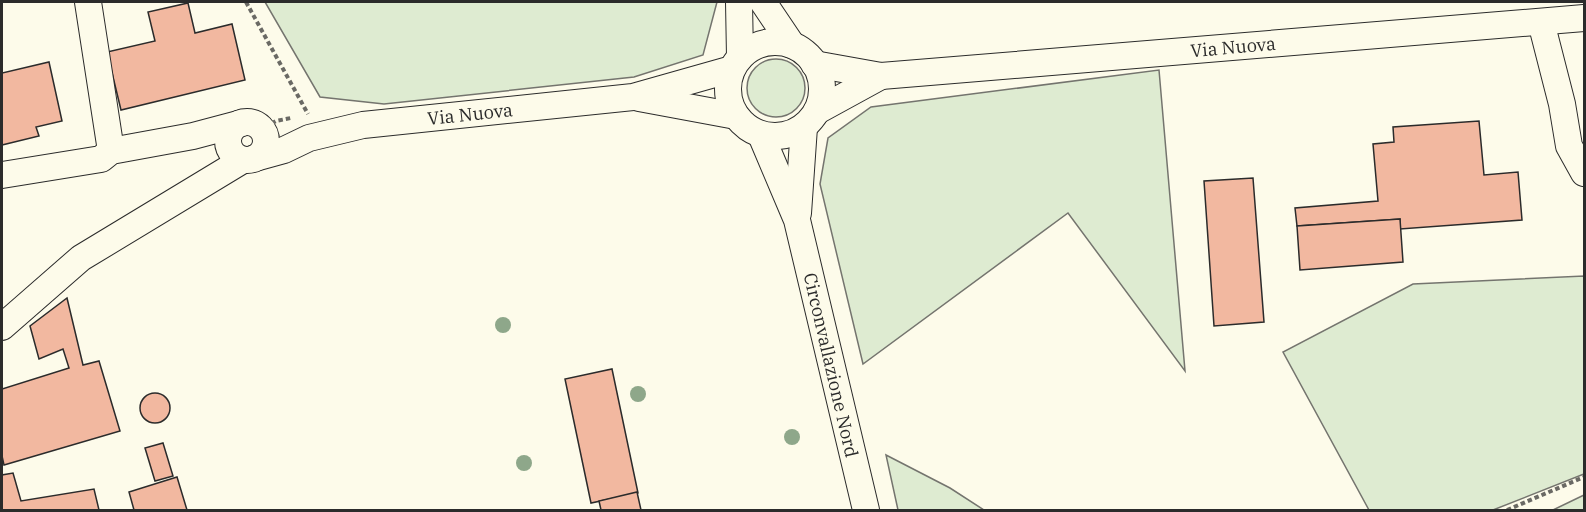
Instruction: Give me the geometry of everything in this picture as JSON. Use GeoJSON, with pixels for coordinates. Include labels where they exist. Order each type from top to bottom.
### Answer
{"type":"FeatureCollection","features":[{"type":"Feature","properties":{"kind":"street"},"geometry":{"type":"LineString","coordinates":[[88,2],[111,151]]}},
{"type":"Feature","properties":{"kind":"street"},"geometry":{"type":"LineString","coordinates":[[736,63],[751,48],[764,43],[778,42],[792,45],[804,52],[820,75],[822,87],[821,99],[810,119],[791,134],[776,136],[761,135],[747,127],[736,116],[729,101],[728,85],[736,63],[739,2]]}},
{"type":"Feature","properties":{"kind":"street"},"geometry":{"type":"LineString","coordinates":[[763,2],[792,45]]}},
{"type":"Feature","properties":{"kind":"street","name":"Via Nuova"},"geometry":{"type":"LineString","coordinates":[[814,64],[881,76],[1584,18]]}},
{"type":"Feature","properties":{"kind":"street"},"geometry":{"type":"LineString","coordinates":[[1541,22],[1562,104],[1569,146],[1584,173]]}},
{"type":"Feature","properties":{"kind":"street","name":"Via Nuova"},"geometry":{"type":"LineString","coordinates":[[253,127],[288,138],[309,127],[363,125],[633,97],[736,63]]}},
{"type":"Feature","properties":{"kind":"street","name":"Via Nuova"},"geometry":{"type":"LineString","coordinates":[[810,119],[881,76]]}},
{"type":"Feature","properties":{"kind":"street","name":"Via Nuova"},"geometry":{"type":"LineString","coordinates":[[633,97],[736,116]]}},
{"type":"Feature","properties":{"kind":"street","name":"Circonvallazione Nord"},"geometry":{"type":"LineString","coordinates":[[797,220],[810,119]]}},
{"type":"Feature","properties":{"kind":"street"},"geometry":{"type":"LineString","coordinates":[[193,136],[202,137],[242,156],[264,150],[266,137],[253,127],[231,129],[228,141],[242,156]]}},
{"type":"Feature","properties":{"kind":"street"},"geometry":{"type":"LineString","coordinates":[[2,175],[101,159],[111,151],[253,127]]}},
{"type":"Feature","properties":{"kind":"street","name":"Via Nuova"},"geometry":{"type":"LineString","coordinates":[[2,327],[81,258],[242,156],[284,150],[309,127]]}},
{"type":"Feature","properties":{"kind":"street","name":"Circonvallazione Nord"},"geometry":{"type":"LineString","coordinates":[[761,135],[797,220],[866,510]]}},
{"type":"Feature","properties":{"kind":"path"},"geometry":{"type":"LineString","coordinates":[[246,2],[309,127]]}},
{"type":"Feature","properties":{"kind":"path"},"geometry":{"type":"LineString","coordinates":[[1507,510],[1584,477]]}},
{"type":"Feature","properties":{"kind":"green space"},"geometry":{"type":"Polygon","coordinates":[[[265,2],[717,2],[703,55],[634,77],[384,104],[320,97],[265,2]]]}},
{"type":"Feature","properties":{"kind":"green space"},"geometry":{"type":"Polygon","coordinates":[[[776,59],[787,61],[800,72],[805,88],[803,99],[792,112],[776,117],[765,115],[752,104],[747,88],[749,77],[760,64],[776,59]]]}},
{"type":"Feature","properties":{"kind":"green space"},"geometry":{"type":"Polygon","coordinates":[[[1159,70],[1185,371],[1068,213],[863,364],[820,184],[828,138],[871,107],[1159,70]]]}},
{"type":"Feature","properties":{"kind":"green space"},"geometry":{"type":"Polygon","coordinates":[[[1584,276],[1584,474],[1493,510],[1369,510],[1283,352],[1413,284],[1584,276]]]}},
{"type":"Feature","properties":{"kind":"green space"},"geometry":{"type":"Polygon","coordinates":[[[886,455],[950,488],[984,510],[898,510],[886,455]]]}},
{"type":"Feature","properties":{"kind":"green space"},"geometry":{"type":"Polygon","coordinates":[[[1584,495],[1584,510],[1553,510],[1584,495]]]}},
{"type":"Feature","properties":{"kind":"building"},"geometry":{"type":"Polygon","coordinates":[[[188,3],[195,33],[232,24],[245,80],[121,110],[107,52],[155,41],[148,12],[188,3]]]}},
{"type":"Feature","properties":{"kind":"building"},"geometry":{"type":"Polygon","coordinates":[[[49,62],[62,121],[36,127],[39,136],[2,145],[2,73],[49,62]]]}},
{"type":"Feature","properties":{"kind":"building"},"geometry":{"type":"Polygon","coordinates":[[[1479,121],[1484,175],[1518,172],[1522,220],[1400,229],[1400,219],[1297,226],[1295,208],[1378,201],[1373,144],[1394,142],[1393,127],[1479,121]]]}},
{"type":"Feature","properties":{"kind":"building"},"geometry":{"type":"Polygon","coordinates":[[[1253,178],[1264,322],[1214,326],[1204,181],[1253,178]]]}},
{"type":"Feature","properties":{"kind":"building"},"geometry":{"type":"Polygon","coordinates":[[[1400,219],[1403,262],[1300,270],[1297,226],[1400,219]]]}},
{"type":"Feature","properties":{"kind":"building"},"geometry":{"type":"Polygon","coordinates":[[[67,298],[83,365],[99,361],[120,431],[4,465],[2,389],[69,368],[63,349],[39,359],[30,326],[67,298]]]}},
{"type":"Feature","properties":{"kind":"building"},"geometry":{"type":"Polygon","coordinates":[[[612,369],[638,493],[591,503],[565,379],[612,369]]]}},
{"type":"Feature","properties":{"kind":"building"},"geometry":{"type":"Polygon","coordinates":[[[155,393],[166,397],[170,408],[166,419],[155,423],[144,419],[140,408],[144,397],[155,393]]]}},
{"type":"Feature","properties":{"kind":"building"},"geometry":{"type":"Polygon","coordinates":[[[163,443],[173,476],[155,481],[145,448],[163,443]]]}},
{"type":"Feature","properties":{"kind":"building"},"geometry":{"type":"Polygon","coordinates":[[[13,473],[21,501],[94,489],[99,510],[2,510],[2,475],[13,473]]]}},
{"type":"Feature","properties":{"kind":"building"},"geometry":{"type":"Polygon","coordinates":[[[177,477],[187,510],[134,510],[129,492],[177,477]]]}},
{"type":"Feature","properties":{"kind":"building"},"geometry":{"type":"Polygon","coordinates":[[[637,492],[641,510],[601,510],[599,501],[637,492]]]}}]}
